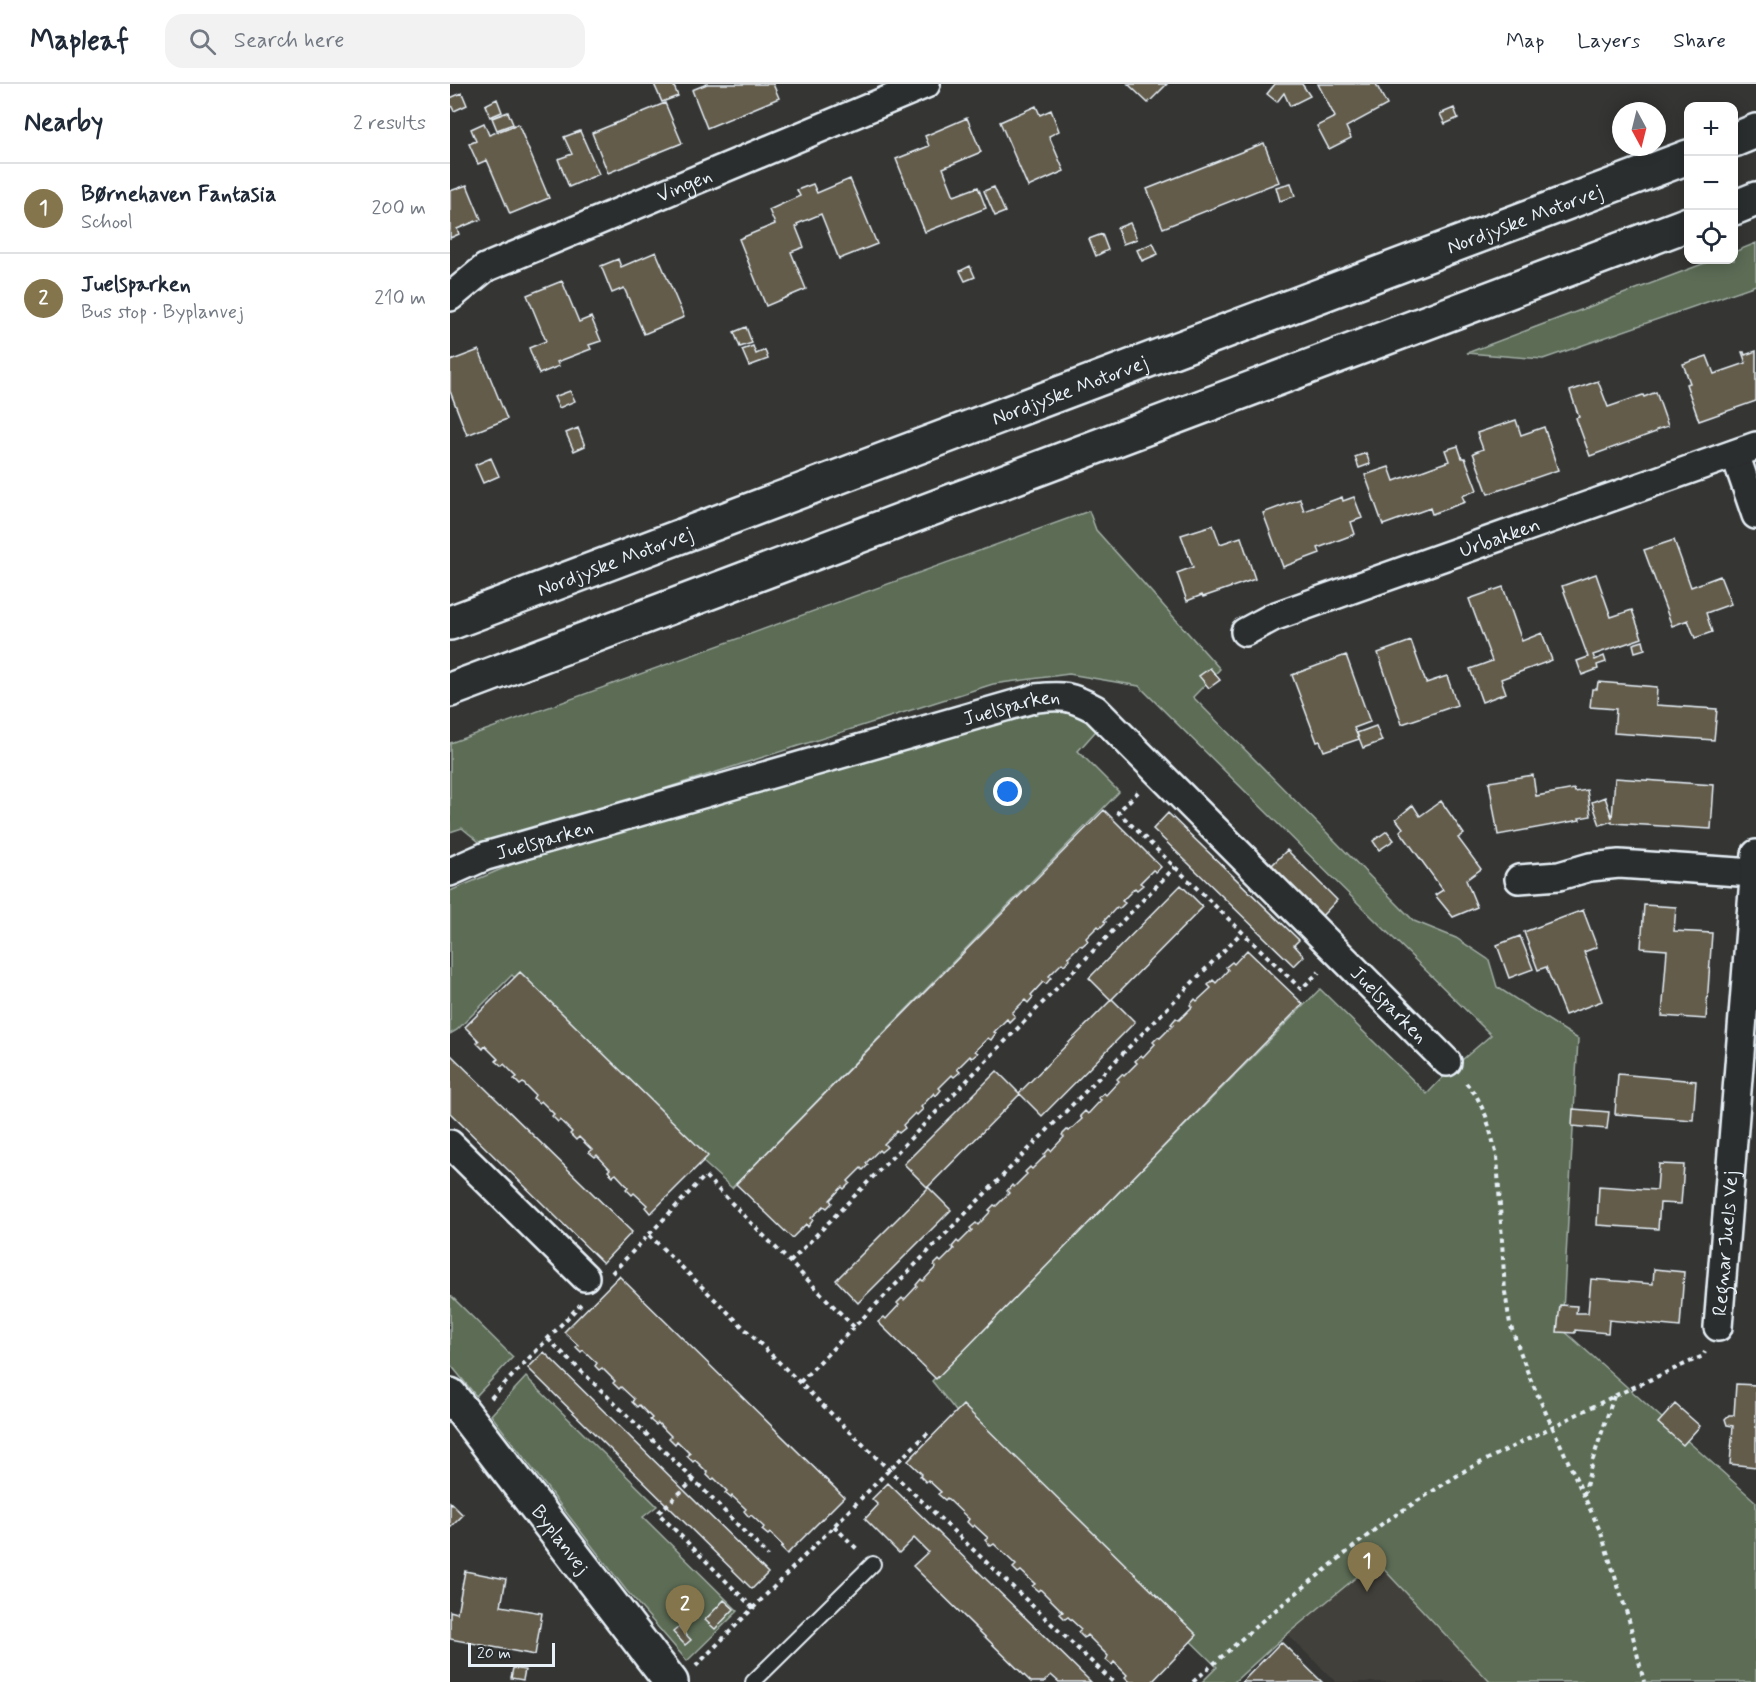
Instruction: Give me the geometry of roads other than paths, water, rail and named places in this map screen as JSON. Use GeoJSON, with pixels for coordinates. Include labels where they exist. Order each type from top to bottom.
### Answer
{"type":"FeatureCollection","features":[{"type":"Feature","properties":{"kind":"main road"},"geometry":{"type":"LineString","coordinates":[[1738,138],[1756,131]]}},
{"type":"Feature","properties":{"kind":"main road","name":"Nordjyske Motorvej"},"geometry":{"type":"LineString","coordinates":[[450,623],[1684,159]]}},
{"type":"Feature","properties":{"kind":"main road"},"geometry":{"type":"LineString","coordinates":[[1738,206],[1756,199]]}},
{"type":"Feature","properties":{"kind":"main road"},"geometry":{"type":"LineString","coordinates":[[450,690],[1684,226]]}},
{"type":"Feature","properties":{"kind":"main road","name":"Byplanvej"},"geometry":{"type":"LineString","coordinates":[[450,1395],[683,1675]]}},
{"type":"Feature","properties":{"kind":"street","name":"Vingen"},"geometry":{"type":"LineString","coordinates":[[450,297],[485,268],[926,84]]}},
{"type":"Feature","properties":{"kind":"street"},"geometry":{"type":"LineString","coordinates":[[1745,450],[1756,515]]}},
{"type":"Feature","properties":{"kind":"street","name":"Urbakken"},"geometry":{"type":"LineString","coordinates":[[1245,632],[1273,617],[1745,450]]}},
{"type":"Feature","properties":{"kind":"street","name":"Juelsparken"},"geometry":{"type":"LineString","coordinates":[[450,872],[486,856],[1036,698],[1058,696],[1076,699],[1095,709],[1447,1062]]}},
{"type":"Feature","properties":{"kind":"street","name":"Regnar Juels Vej"},"geometry":{"type":"LineString","coordinates":[[1519,879],[1559,876],[1590,867],[1619,864],[1755,864],[1718,1327]]}},
{"type":"Feature","properties":{"kind":"street"},"geometry":{"type":"LineString","coordinates":[[450,1144],[585,1277]]}},
{"type":"Feature","properties":{"kind":"lane"},"geometry":{"type":"LineString","coordinates":[[753,1682],[873,1564]]}},
{"type":"Feature","properties":{"kind":"place","name":"Børnehaven Fantasia"},"geometry":{"type":"Point","coordinates":[1367,1592]}},
{"type":"Feature","properties":{"kind":"place","name":"Juelsparken"},"geometry":{"type":"Point","coordinates":[685,1635]}}]}
